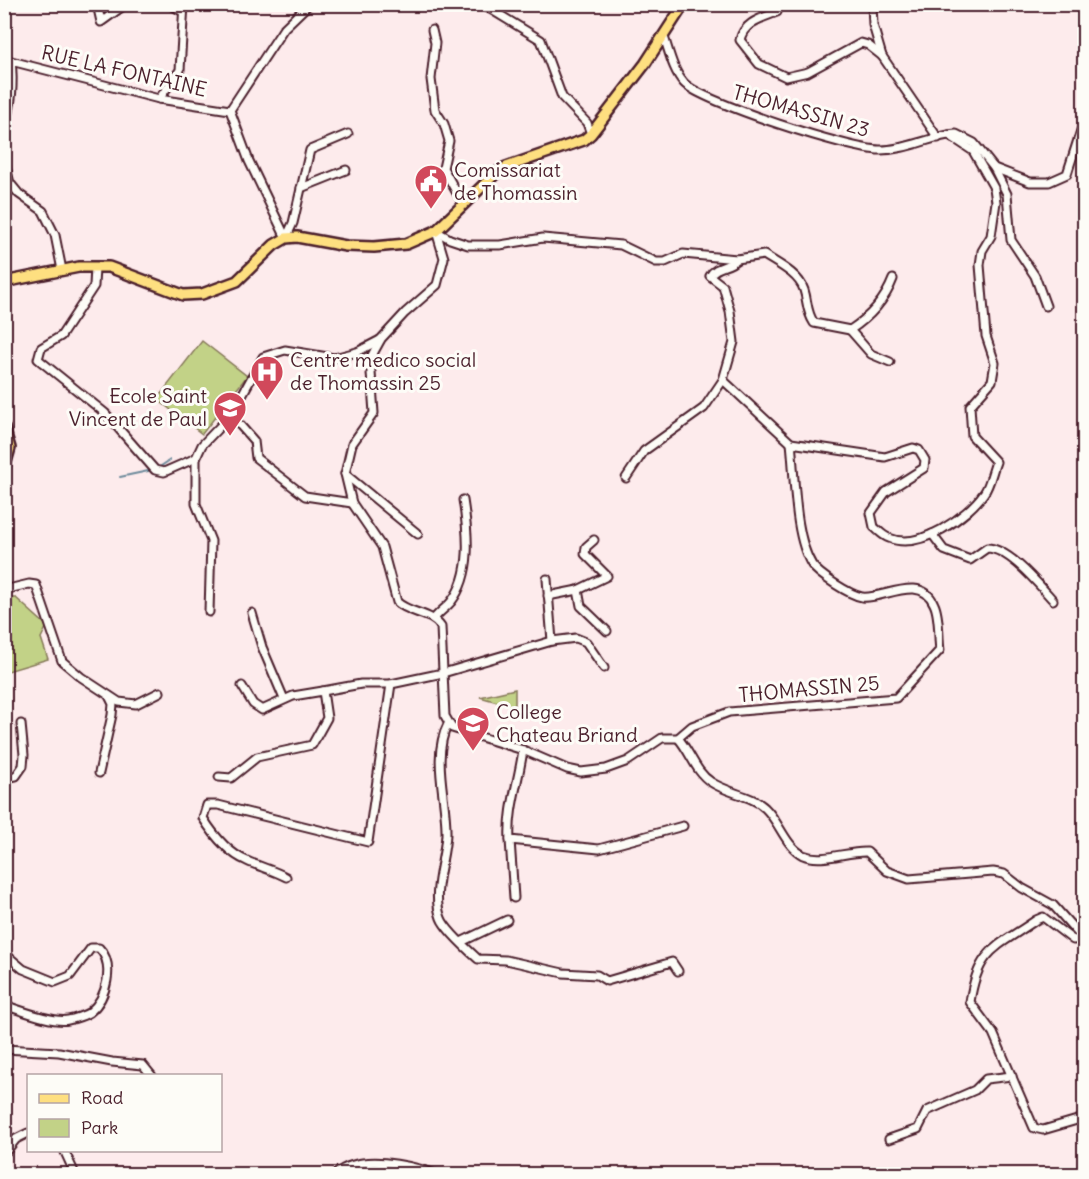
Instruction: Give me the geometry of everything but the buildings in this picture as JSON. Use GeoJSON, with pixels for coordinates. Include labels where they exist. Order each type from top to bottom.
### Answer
{"type":"FeatureCollection","features":[{"type":"Feature","properties":{"kind":"main road"},"geometry":{"type":"LineString","coordinates":[[4,282],[62,270],[109,267],[183,295],[202,294],[237,281],[274,245],[286,238],[297,237],[345,246],[374,247],[406,244],[436,231],[506,167],[584,140],[591,134],[664,37],[684,4]]}},
{"type":"Feature","properties":{"kind":"main road"},"geometry":{"type":"LineString","coordinates":[[4,428],[10,448],[4,469]]}},
{"type":"Feature","properties":{"kind":"street"},"geometry":{"type":"LineString","coordinates":[[97,4],[101,22],[126,4]]}},
{"type":"Feature","properties":{"kind":"street"},"geometry":{"type":"LineString","coordinates":[[159,99],[180,70],[183,8],[170,4]]}},
{"type":"Feature","properties":{"kind":"street"},"geometry":{"type":"LineString","coordinates":[[286,238],[253,170],[230,110],[284,28],[309,4]]}},
{"type":"Feature","properties":{"kind":"street"},"geometry":{"type":"LineString","coordinates":[[482,4],[541,40],[562,97],[587,123],[591,134]]}},
{"type":"Feature","properties":{"kind":"street"},"geometry":{"type":"LineString","coordinates":[[872,4],[873,25],[882,56]]}},
{"type":"Feature","properties":{"kind":"street"},"geometry":{"type":"LineString","coordinates":[[777,12],[753,22],[742,31],[740,40],[759,64],[786,77],[808,72],[861,44],[868,45],[882,56],[938,138]]}},
{"type":"Feature","properties":{"kind":"street"},"geometry":{"type":"LineString","coordinates":[[432,30],[435,43],[431,79],[435,110],[444,124],[449,141],[443,168],[463,204]]}},
{"type":"Feature","properties":{"kind":"street","name":"THOMASSIN 23"},"geometry":{"type":"LineString","coordinates":[[664,37],[674,67],[684,83],[720,104],[798,129],[879,151],[910,147],[949,135]]}},
{"type":"Feature","properties":{"kind":"street"},"geometry":{"type":"LineString","coordinates":[[4,132],[11,107],[8,60]]}},
{"type":"Feature","properties":{"kind":"street","name":"RUE LA FONTAINE"},"geometry":{"type":"LineString","coordinates":[[8,60],[159,99],[230,110]]}},
{"type":"Feature","properties":{"kind":"street"},"geometry":{"type":"LineString","coordinates":[[994,168],[1030,182],[1049,182],[1067,174],[1084,121]]}},
{"type":"Feature","properties":{"kind":"street"},"geometry":{"type":"LineString","coordinates":[[286,238],[312,148],[348,134]]}},
{"type":"Feature","properties":{"kind":"street"},"geometry":{"type":"LineString","coordinates":[[949,135],[967,137],[974,142],[994,168],[1007,194],[1011,240],[1035,276],[1046,306]]}},
{"type":"Feature","properties":{"kind":"street"},"geometry":{"type":"LineString","coordinates":[[949,135],[952,146]]}},
{"type":"Feature","properties":{"kind":"street"},"geometry":{"type":"LineString","coordinates":[[723,380],[791,443],[885,457],[913,448],[919,450],[925,460],[924,468],[886,492],[871,513],[874,527],[888,538],[901,540],[932,534],[959,521],[986,492],[996,462],[972,436],[970,406],[992,381],[995,363],[986,336],[980,255],[992,236],[996,202],[994,188],[973,151],[949,135]]}},
{"type":"Feature","properties":{"kind":"street"},"geometry":{"type":"LineString","coordinates":[[4,159],[10,183],[19,194],[43,212],[55,235],[62,270]]}},
{"type":"Feature","properties":{"kind":"street"},"geometry":{"type":"LineString","coordinates":[[301,188],[346,170]]}},
{"type":"Feature","properties":{"kind":"street"},"geometry":{"type":"LineString","coordinates":[[436,231],[468,245],[500,245],[543,238],[621,245],[656,262],[665,262],[683,254],[737,259],[764,255],[790,272],[804,289],[807,311],[814,322],[850,330],[871,354],[878,359],[890,362]]}},
{"type":"Feature","properties":{"kind":"street"},"geometry":{"type":"LineString","coordinates":[[436,231],[444,258],[437,285],[405,313],[381,339],[370,358],[374,413],[352,444],[345,474],[352,503],[382,547],[397,602],[403,608],[434,619],[441,627],[445,716],[448,724],[443,735],[441,788],[446,834],[438,892],[441,918],[460,942],[478,959],[506,960],[563,973],[597,975],[607,981],[672,962],[678,970]]}},
{"type":"Feature","properties":{"kind":"street"},"geometry":{"type":"LineString","coordinates":[[626,478],[644,451],[704,408],[723,380],[734,342],[730,311],[723,286],[710,276],[714,270],[730,265],[737,259]]}},
{"type":"Feature","properties":{"kind":"street"},"geometry":{"type":"LineString","coordinates":[[95,267],[94,286],[61,336],[41,348],[38,359],[105,413],[155,470],[164,472],[196,458]]}},
{"type":"Feature","properties":{"kind":"street"},"geometry":{"type":"LineString","coordinates":[[850,330],[864,321],[887,295],[893,279]]}},
{"type":"Feature","properties":{"kind":"street"},"geometry":{"type":"LineString","coordinates":[[209,612],[211,542],[196,504],[196,458],[202,445],[231,415],[262,357],[285,350],[334,358],[357,352],[381,339]]}},
{"type":"Feature","properties":{"kind":"street"},"geometry":{"type":"LineString","coordinates":[[231,415],[254,441],[256,458],[305,496],[352,503]]}},
{"type":"Feature","properties":{"kind":"street","name":"THOMASSIN 25"},"geometry":{"type":"LineString","coordinates":[[448,724],[464,734],[524,750],[567,769],[581,772],[606,769],[628,761],[662,738],[678,738],[692,726],[729,712],[896,698],[940,650],[934,604],[925,593],[905,588],[863,597],[819,575],[811,563],[801,532],[791,443]]}},
{"type":"Feature","properties":{"kind":"street"},"geometry":{"type":"LineString","coordinates":[[345,474],[418,534]]}},
{"type":"Feature","properties":{"kind":"street"},"geometry":{"type":"LineString","coordinates":[[434,619],[453,600],[466,561],[467,529],[463,500]]}},
{"type":"Feature","properties":{"kind":"street"},"geometry":{"type":"LineString","coordinates":[[932,534],[944,550],[969,560],[987,548],[997,550],[1026,570],[1053,600]]}},
{"type":"Feature","properties":{"kind":"street"},"geometry":{"type":"LineString","coordinates":[[548,596],[578,590],[607,576],[585,554],[586,547],[594,540]]}},
{"type":"Feature","properties":{"kind":"street"},"geometry":{"type":"LineString","coordinates":[[547,579],[552,641]]}},
{"type":"Feature","properties":{"kind":"street"},"geometry":{"type":"LineString","coordinates":[[4,590],[29,584],[36,585],[62,661],[81,677],[119,702],[136,704],[160,692]]}},
{"type":"Feature","properties":{"kind":"street"},"geometry":{"type":"LineString","coordinates":[[578,590],[581,606],[608,631]]}},
{"type":"Feature","properties":{"kind":"street"},"geometry":{"type":"LineString","coordinates":[[252,614],[262,647],[284,699]]}},
{"type":"Feature","properties":{"kind":"street"},"geometry":{"type":"LineString","coordinates":[[242,686],[253,704],[262,710],[284,699],[361,684],[391,684],[443,673],[552,641],[581,639],[586,642],[604,668]]}},
{"type":"Feature","properties":{"kind":"street"},"geometry":{"type":"LineString","coordinates":[[286,877],[272,869],[248,862],[228,848],[213,834],[203,818],[203,810],[207,805],[218,805],[368,843],[391,684]]}},
{"type":"Feature","properties":{"kind":"street"},"geometry":{"type":"LineString","coordinates":[[219,777],[231,778],[247,763],[268,753],[312,745],[327,718],[323,691]]}},
{"type":"Feature","properties":{"kind":"street"},"geometry":{"type":"LineString","coordinates":[[99,773],[112,715],[113,704],[108,694]]}},
{"type":"Feature","properties":{"kind":"street"},"geometry":{"type":"LineString","coordinates":[[4,778],[16,776],[22,766],[21,724]]}},
{"type":"Feature","properties":{"kind":"street"},"geometry":{"type":"LineString","coordinates":[[678,738],[689,750],[705,778],[729,792],[764,806],[791,845],[804,855],[818,858],[867,852],[887,871],[909,879],[993,872],[1004,874],[1022,888],[1053,905],[1084,939]]}},
{"type":"Feature","properties":{"kind":"street"},"geometry":{"type":"LineString","coordinates":[[514,898],[509,819],[524,750]]}},
{"type":"Feature","properties":{"kind":"street"},"geometry":{"type":"LineString","coordinates":[[510,840],[599,849],[682,826]]}},
{"type":"Feature","properties":{"kind":"street"},"geometry":{"type":"LineString","coordinates":[[1084,939],[1073,940],[1043,917],[993,947],[981,962],[973,981],[970,1002],[993,1033],[1037,1130],[1084,1118]]}},
{"type":"Feature","properties":{"kind":"street"},"geometry":{"type":"LineString","coordinates":[[460,942],[507,920]]}},
{"type":"Feature","properties":{"kind":"street"},"geometry":{"type":"LineString","coordinates":[[4,953],[23,969],[55,982],[70,976],[91,948],[99,948],[104,953],[109,972],[102,995],[90,1012],[66,1021],[27,1013],[4,1005]]}},
{"type":"Feature","properties":{"kind":"street"},"geometry":{"type":"LineString","coordinates":[[4,1049],[59,1052],[143,1065],[150,1074]]}},
{"type":"Feature","properties":{"kind":"street"},"geometry":{"type":"LineString","coordinates":[[889,1139],[918,1129],[927,1110],[975,1090],[986,1079],[1012,1076]]}},
{"type":"Feature","properties":{"kind":"street"},"geometry":{"type":"LineString","coordinates":[[4,1154],[16,1139],[27,1133]]}},
{"type":"Feature","properties":{"kind":"street"},"geometry":{"type":"LineString","coordinates":[[65,1152],[75,1174]]}},
{"type":"Feature","properties":{"kind":"street"},"geometry":{"type":"LineString","coordinates":[[336,1174],[343,1168],[381,1164],[405,1166],[436,1174]]}},
{"type":"Feature","properties":{"kind":"green space"},"geometry":{"type":"Polygon","coordinates":[[[202,341],[247,376],[202,434],[157,399],[202,341]]]}},
{"type":"Feature","properties":{"kind":"green space"},"geometry":{"type":"Polygon","coordinates":[[[5,598],[16,598],[47,626],[41,638],[48,659],[8,671],[5,668],[5,598]]]}},
{"type":"Feature","properties":{"kind":"green space"},"geometry":{"type":"Polygon","coordinates":[[[515,689],[515,707],[480,697],[515,689]]]}},
{"type":"Feature","properties":{"kind":"waterway"},"geometry":{"type":"LineString","coordinates":[[158,468],[170,460]]}},
{"type":"Feature","properties":{"kind":"waterway"},"geometry":{"type":"LineString","coordinates":[[120,477],[153,470]]}},
{"type":"Feature","properties":{"kind":"place","name":"Comissariat de Thomassin"},"geometry":{"type":"Point","coordinates":[431,210]}},
{"type":"Feature","properties":{"kind":"place","name":"Centre medico social de Thomassin 25"},"geometry":{"type":"Point","coordinates":[267,401]}},
{"type":"Feature","properties":{"kind":"place","name":"Ecole Saint Vincent de Paul"},"geometry":{"type":"Point","coordinates":[230,437]}},
{"type":"Feature","properties":{"kind":"place","name":"College Chateau Briand"},"geometry":{"type":"Point","coordinates":[473,752]}}]}
